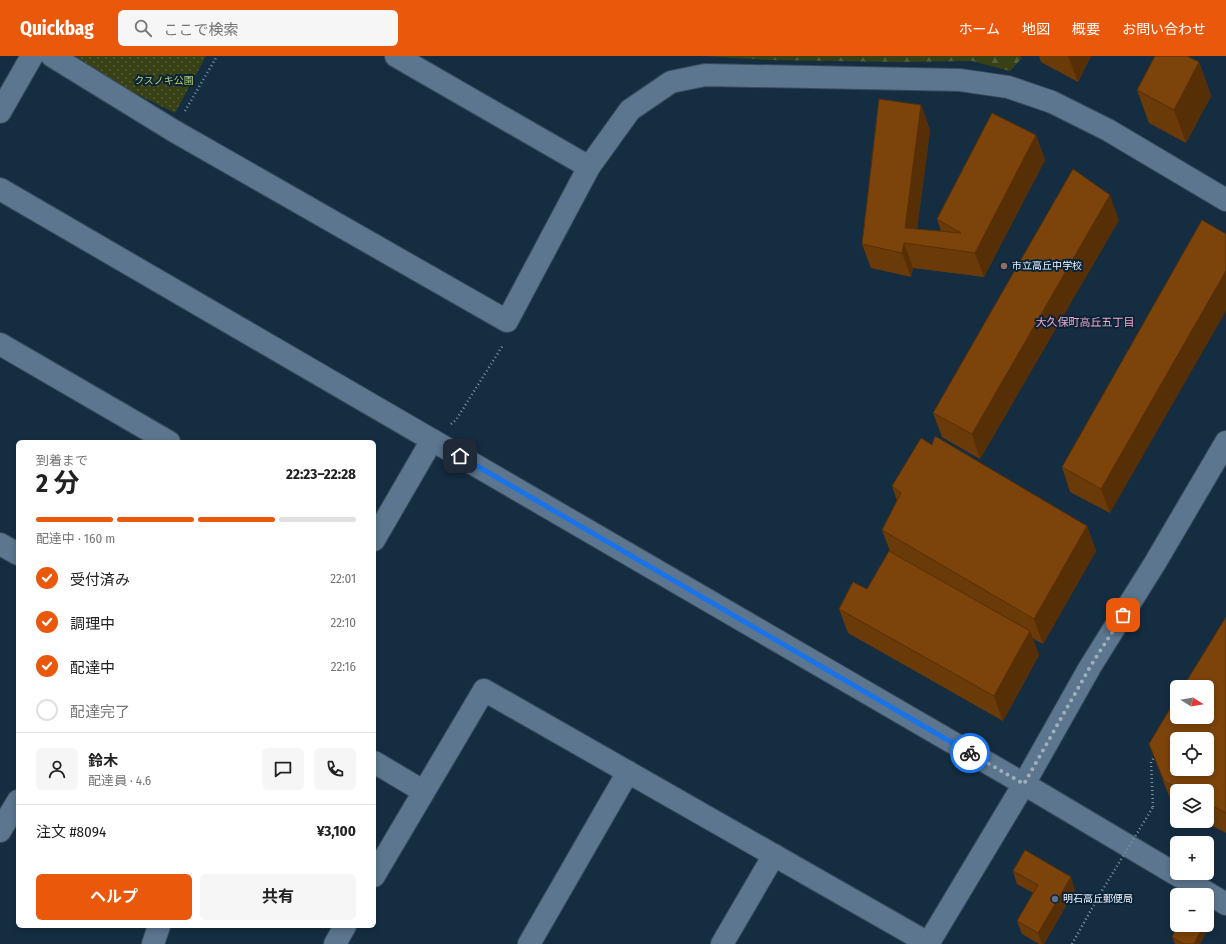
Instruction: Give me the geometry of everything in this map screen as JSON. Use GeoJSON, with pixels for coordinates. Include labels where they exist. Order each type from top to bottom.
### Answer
{"type":"FeatureCollection","features":[{"type":"Feature","properties":{"kind":"street"},"geometry":{"type":"LineString","coordinates":[[0,112],[32,56]]}},
{"type":"Feature","properties":{"kind":"street"},"geometry":{"type":"LineString","coordinates":[[52,56],[174,131],[507,321],[589,167],[630,110],[671,82],[705,75],[960,80],[1008,88],[1052,102],[1108,130],[1226,200]]}},
{"type":"Feature","properties":{"kind":"street"},"geometry":{"type":"LineString","coordinates":[[396,56],[589,167]]}},
{"type":"Feature","properties":{"kind":"street"},"geometry":{"type":"LineString","coordinates":[[0,189],[1024,784],[1226,904]]}},
{"type":"Feature","properties":{"kind":"street"},"geometry":{"type":"LineString","coordinates":[[0,344],[166,440]]}},
{"type":"Feature","properties":{"kind":"street"},"geometry":{"type":"LineString","coordinates":[[376,537],[432,440]]}},
{"type":"Feature","properties":{"kind":"street"},"geometry":{"type":"LineString","coordinates":[[376,872],[423,790],[484,690],[928,943],[1024,784],[1090,667],[1155,562],[1226,442]]}},
{"type":"Feature","properties":{"kind":"street"},"geometry":{"type":"LineString","coordinates":[[0,544],[16,553]]}},
{"type":"Feature","properties":{"kind":"street"},"geometry":{"type":"LineString","coordinates":[[376,763],[423,790]]}},
{"type":"Feature","properties":{"kind":"street"},"geometry":{"type":"LineString","coordinates":[[529,944],[628,772]]}},
{"type":"Feature","properties":{"kind":"street"},"geometry":{"type":"LineString","coordinates":[[0,831],[16,804]]}},
{"type":"Feature","properties":{"kind":"street"},"geometry":{"type":"LineString","coordinates":[[722,944],[774,855]]}},
{"type":"Feature","properties":{"kind":"street"},"geometry":{"type":"LineString","coordinates":[[153,944],[158,928]]}},
{"type":"Feature","properties":{"kind":"street"},"geometry":{"type":"LineString","coordinates":[[335,944],[344,928]]}},
{"type":"Feature","properties":{"kind":"path"},"geometry":{"type":"LineString","coordinates":[[174,131],[218,56]]}},
{"type":"Feature","properties":{"kind":"path"},"geometry":{"type":"LineString","coordinates":[[432,440],[456,420],[507,339],[507,321]]}},
{"type":"Feature","properties":{"kind":"path"},"geometry":{"type":"LineString","coordinates":[[1072,944],[1100,894],[1153,807],[1151,762],[1159,749]]}},
{"type":"Feature","properties":{"kind":"green space","name":"クスノキ公園"},"geometry":{"type":"Polygon","coordinates":[[[72,56],[206,56],[175,113],[75,63],[72,56]]]}},
{"type":"Feature","properties":{"kind":"green space"},"geometry":{"type":"Polygon","coordinates":[[[703,56],[1020,56],[1022,58],[1010,71],[972,61],[901,62],[769,60],[703,56]]]}},
{"type":"Feature","properties":{"kind":"building"},"geometry":{"type":"Polygon","coordinates":[[[1155,56],[1187,56],[1199,62],[1174,110],[1137,90],[1155,56]]]}},
{"type":"Feature","properties":{"kind":"building"},"geometry":{"type":"Polygon","coordinates":[[[879,99],[921,105],[905,228],[961,233],[937,219],[992,113],[1036,135],[975,253],[904,243],[902,253],[862,244],[879,99]]]}},
{"type":"Feature","properties":{"kind":"building"},"geometry":{"type":"Polygon","coordinates":[[[1073,169],[1110,195],[972,434],[933,413],[1073,169]]]}},
{"type":"Feature","properties":{"kind":"building"},"geometry":{"type":"Polygon","coordinates":[[[1202,220],[1226,234],[1226,271],[1101,489],[1062,467],[1202,220]]]}},
{"type":"Feature","properties":{"kind":"building"},"geometry":{"type":"Polygon","coordinates":[[[935,436],[1087,526],[1034,619],[882,530],[901,493],[892,486],[921,438],[932,445],[935,436]]]}},
{"type":"Feature","properties":{"kind":"building"},"geometry":{"type":"Polygon","coordinates":[[[889,551],[1030,631],[994,696],[839,609],[853,582],[867,589],[889,551]]]}},
{"type":"Feature","properties":{"kind":"building"},"geometry":{"type":"Polygon","coordinates":[[[1226,617],[1226,813],[1214,807],[1214,784],[1170,784],[1164,781],[1149,744],[1170,709],[1170,724],[1214,724],[1214,680],[1187,680],[1226,617]]]}},
{"type":"Feature","properties":{"kind":"building"},"geometry":{"type":"Polygon","coordinates":[[[1025,850],[1071,877],[1038,933],[1017,921],[1038,885],[1013,871],[1025,850]]]}},
{"type":"Feature","properties":{"kind":"building"},"geometry":{"type":"Polygon","coordinates":[[[1174,932],[1200,932],[1194,944],[1184,944],[1172,937],[1174,932]]]}},
{"type":"Feature","properties":{"kind":"way so far"},"geometry":{"type":"LineString","coordinates":[[970,753],[1024,784],[1090,667],[1123,615]]}},
{"type":"Feature","properties":{"kind":"place","name":"市立高丘中学校"},"geometry":{"type":"Point","coordinates":[1004,266]}},
{"type":"Feature","properties":{"kind":"place","name":"明石高丘郵便局"},"geometry":{"type":"Point","coordinates":[1055,899]}},
{"type":"Feature","properties":{"kind":"district","name":"大久保町高丘五丁目"},"geometry":{"type":"Point","coordinates":[1085,322]}},
{"type":"Feature","properties":{"kind":"route"},"geometry":{"type":"LineString","coordinates":[[460,456],[970,753]]}}]}
